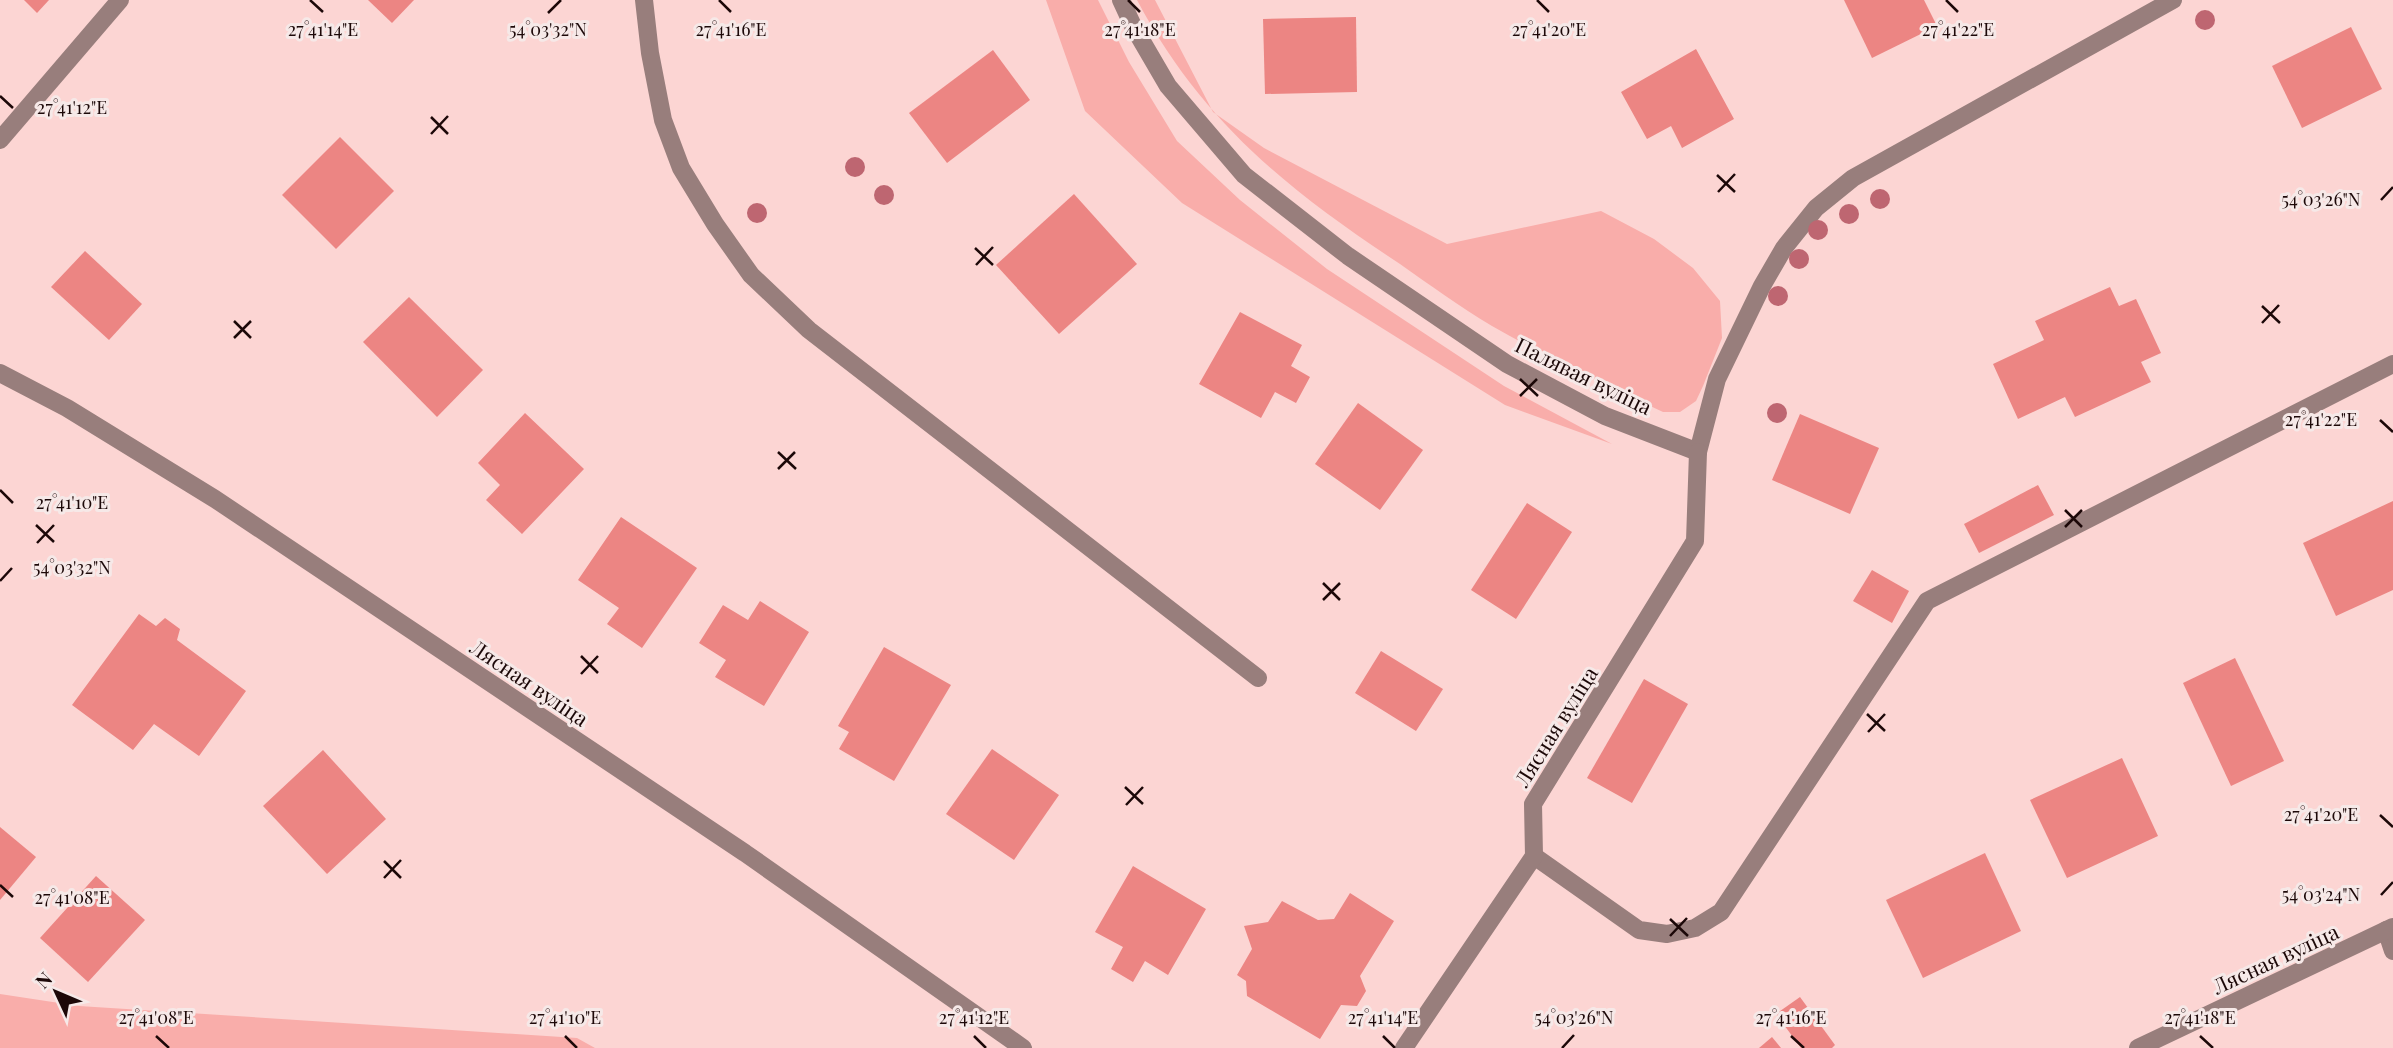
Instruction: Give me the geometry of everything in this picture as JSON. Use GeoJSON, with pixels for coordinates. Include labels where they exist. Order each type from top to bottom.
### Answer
{"type":"FeatureCollection","features":[{"type":"Feature","properties":{"kind":"street"},"geometry":{"type":"LineString","coordinates":[[0,140],[120,0]]}},
{"type":"Feature","properties":{"kind":"street"},"geometry":{"type":"LineString","coordinates":[[644,0],[650,53],[663,120],[681,168],[715,224],[751,275],[809,330],[1258,678]]}},
{"type":"Feature","properties":{"kind":"street","name":"Палявая вуліца"},"geometry":{"type":"LineString","coordinates":[[1121,0],[1168,86],[1244,175],[1348,256],[1507,364],[1605,416],[1698,452]]}},
{"type":"Feature","properties":{"kind":"street"},"geometry":{"type":"LineString","coordinates":[[1698,452],[1717,379],[1762,286],[1784,248],[1816,208],[1853,178],[2173,0]]}},
{"type":"Feature","properties":{"kind":"street"},"geometry":{"type":"LineString","coordinates":[[1404,1048],[1534,856],[1639,930],[1667,934],[1695,928],[1721,912],[1927,601],[2393,364]]}},
{"type":"Feature","properties":{"kind":"street","name":"Лясная вуліца"},"geometry":{"type":"LineString","coordinates":[[0,373],[67,408],[215,499],[745,853],[1023,1048]]}},
{"type":"Feature","properties":{"kind":"street","name":"Лясная вуліца"},"geometry":{"type":"LineString","coordinates":[[1534,856],[1533,804],[1695,541],[1698,452]]}},
{"type":"Feature","properties":{"kind":"street"},"geometry":{"type":"LineString","coordinates":[[2390,929],[2393,951]]}},
{"type":"Feature","properties":{"kind":"street","name":"Лясная вуліца"},"geometry":{"type":"LineString","coordinates":[[2138,1048],[2390,929]]}},
{"type":"Feature","properties":{"kind":"shaded area"},"geometry":{"type":"Polygon","coordinates":[[[1046,0],[1098,0],[1129,62],[1177,141],[1240,200],[1327,269],[1504,386],[1612,444],[1505,405],[1182,203],[1085,111],[1046,0]]]}},
{"type":"Feature","properties":{"kind":"shaded area"},"geometry":{"type":"Polygon","coordinates":[[[1137,0],[1155,0],[1211,107],[1189,82],[1162,43],[1137,0]]]}},
{"type":"Feature","properties":{"kind":"shaded area"},"geometry":{"type":"Polygon","coordinates":[[[1217,115],[1264,148],[1447,244],[1601,211],[1654,239],[1693,268],[1720,301],[1722,338],[1696,401],[1680,412],[1663,412],[1492,326],[1321,209],[1250,150],[1217,115]]]}},
{"type":"Feature","properties":{"kind":"shaded area"},"geometry":{"type":"Polygon","coordinates":[[[0,994],[79,1006],[577,1038],[595,1048],[0,1048],[0,994]]]}},
{"type":"Feature","properties":{"kind":"building"},"geometry":{"type":"Polygon","coordinates":[[[24,0],[49,0],[37,13],[24,0]]]}},
{"type":"Feature","properties":{"kind":"building"},"geometry":{"type":"Polygon","coordinates":[[[368,0],[414,0],[392,23],[368,0]]]}},
{"type":"Feature","properties":{"kind":"building"},"geometry":{"type":"Polygon","coordinates":[[[1844,0],[1924,0],[1937,26],[1872,58],[1844,0]]]}},
{"type":"Feature","properties":{"kind":"building"},"geometry":{"type":"Polygon","coordinates":[[[1356,17],[1357,92],[1265,94],[1263,19],[1356,17]]]}},
{"type":"Feature","properties":{"kind":"building"},"geometry":{"type":"Polygon","coordinates":[[[2351,27],[2382,89],[2302,128],[2272,66],[2351,27]]]}},
{"type":"Feature","properties":{"kind":"building"},"geometry":{"type":"Polygon","coordinates":[[[1696,49],[1734,119],[1682,148],[1671,126],[1647,139],[1621,92],[1696,49]]]}},
{"type":"Feature","properties":{"kind":"building"},"geometry":{"type":"Polygon","coordinates":[[[993,50],[1030,100],[947,163],[909,113],[993,50]]]}},
{"type":"Feature","properties":{"kind":"building"},"geometry":{"type":"Polygon","coordinates":[[[340,137],[394,191],[336,249],[282,195],[340,137]]]}},
{"type":"Feature","properties":{"kind":"building"},"geometry":{"type":"Polygon","coordinates":[[[1074,194],[1137,264],[1059,334],[996,265],[1074,194]]]}},
{"type":"Feature","properties":{"kind":"building"},"geometry":{"type":"Polygon","coordinates":[[[85,251],[142,304],[109,340],[51,287],[85,251]]]}},
{"type":"Feature","properties":{"kind":"building"},"geometry":{"type":"Polygon","coordinates":[[[2110,287],[2119,306],[2136,299],[2161,353],[2141,362],[2151,382],[2075,417],[2065,397],[2018,419],[1993,364],[2044,340],[2035,321],[2110,287]]]}},
{"type":"Feature","properties":{"kind":"building"},"geometry":{"type":"Polygon","coordinates":[[[409,297],[483,370],[437,417],[363,342],[409,297]]]}},
{"type":"Feature","properties":{"kind":"building"},"geometry":{"type":"Polygon","coordinates":[[[1240,312],[1302,345],[1291,366],[1310,377],[1296,403],[1275,392],[1261,418],[1199,384],[1240,312]]]}},
{"type":"Feature","properties":{"kind":"building"},"geometry":{"type":"Polygon","coordinates":[[[1358,403],[1423,450],[1380,510],[1315,464],[1358,403]]]}},
{"type":"Feature","properties":{"kind":"building"},"geometry":{"type":"Polygon","coordinates":[[[525,413],[584,469],[522,534],[486,500],[500,485],[478,463],[525,413]]]}},
{"type":"Feature","properties":{"kind":"building"},"geometry":{"type":"Polygon","coordinates":[[[1800,414],[1879,448],[1850,514],[1772,480],[1800,414]]]}},
{"type":"Feature","properties":{"kind":"building"},"geometry":{"type":"Polygon","coordinates":[[[2038,485],[2054,515],[1979,553],[1964,524],[2038,485]]]}},
{"type":"Feature","properties":{"kind":"building"},"geometry":{"type":"Polygon","coordinates":[[[2393,501],[2393,590],[2336,616],[2303,543],[2393,501]]]}},
{"type":"Feature","properties":{"kind":"building"},"geometry":{"type":"Polygon","coordinates":[[[1527,503],[1572,532],[1516,619],[1471,590],[1527,503]]]}},
{"type":"Feature","properties":{"kind":"building"},"geometry":{"type":"Polygon","coordinates":[[[621,517],[697,568],[642,648],[607,624],[619,608],[578,580],[621,517]]]}},
{"type":"Feature","properties":{"kind":"building"},"geometry":{"type":"Polygon","coordinates":[[[1872,570],[1909,591],[1892,623],[1853,601],[1872,570]]]}},
{"type":"Feature","properties":{"kind":"building"},"geometry":{"type":"Polygon","coordinates":[[[760,601],[809,632],[764,706],[715,677],[726,660],[699,643],[723,605],[748,620],[760,601]]]}},
{"type":"Feature","properties":{"kind":"building"},"geometry":{"type":"Polygon","coordinates":[[[139,614],[156,626],[165,618],[180,629],[177,640],[246,691],[199,756],[154,724],[133,750],[72,705],[139,614]]]}},
{"type":"Feature","properties":{"kind":"building"},"geometry":{"type":"Polygon","coordinates":[[[884,647],[951,685],[894,781],[839,749],[849,732],[838,726],[884,647]]]}},
{"type":"Feature","properties":{"kind":"building"},"geometry":{"type":"Polygon","coordinates":[[[1381,651],[1443,689],[1416,731],[1355,693],[1381,651]]]}},
{"type":"Feature","properties":{"kind":"building"},"geometry":{"type":"Polygon","coordinates":[[[2235,658],[2284,761],[2231,786],[2183,683],[2235,658]]]}},
{"type":"Feature","properties":{"kind":"building"},"geometry":{"type":"Polygon","coordinates":[[[1644,679],[1688,704],[1632,803],[1587,778],[1644,679]]]}},
{"type":"Feature","properties":{"kind":"building"},"geometry":{"type":"Polygon","coordinates":[[[992,749],[1059,795],[1014,860],[946,814],[992,749]]]}},
{"type":"Feature","properties":{"kind":"building"},"geometry":{"type":"Polygon","coordinates":[[[323,750],[386,819],[327,874],[263,806],[323,750]]]}},
{"type":"Feature","properties":{"kind":"building"},"geometry":{"type":"Polygon","coordinates":[[[2122,758],[2158,836],[2067,878],[2030,800],[2122,758]]]}},
{"type":"Feature","properties":{"kind":"building"},"geometry":{"type":"Polygon","coordinates":[[[0,827],[36,857],[0,900],[0,827]]]}},
{"type":"Feature","properties":{"kind":"building"},"geometry":{"type":"Polygon","coordinates":[[[1985,853],[2021,931],[1923,978],[1886,900],[1985,853]]]}},
{"type":"Feature","properties":{"kind":"building"},"geometry":{"type":"Polygon","coordinates":[[[1133,866],[1206,909],[1168,975],[1145,961],[1133,982],[1111,969],[1123,947],[1095,932],[1133,866]]]}},
{"type":"Feature","properties":{"kind":"building"},"geometry":{"type":"Polygon","coordinates":[[[96,876],[145,920],[88,982],[40,938],[96,876]]]}},
{"type":"Feature","properties":{"kind":"building"},"geometry":{"type":"Polygon","coordinates":[[[1350,893],[1394,921],[1360,976],[1366,991],[1357,1006],[1341,1005],[1320,1039],[1247,996],[1246,981],[1237,975],[1252,949],[1244,926],[1268,922],[1282,901],[1318,920],[1334,919],[1350,893]]]}},
{"type":"Feature","properties":{"kind":"building"},"geometry":{"type":"Polygon","coordinates":[[[1800,997],[1835,1045],[1832,1048],[1801,1048],[1776,1014],[1800,997]]]}},
{"type":"Feature","properties":{"kind":"building"},"geometry":{"type":"Polygon","coordinates":[[[1772,1037],[1781,1048],[1759,1048],[1772,1037]]]}}]}
